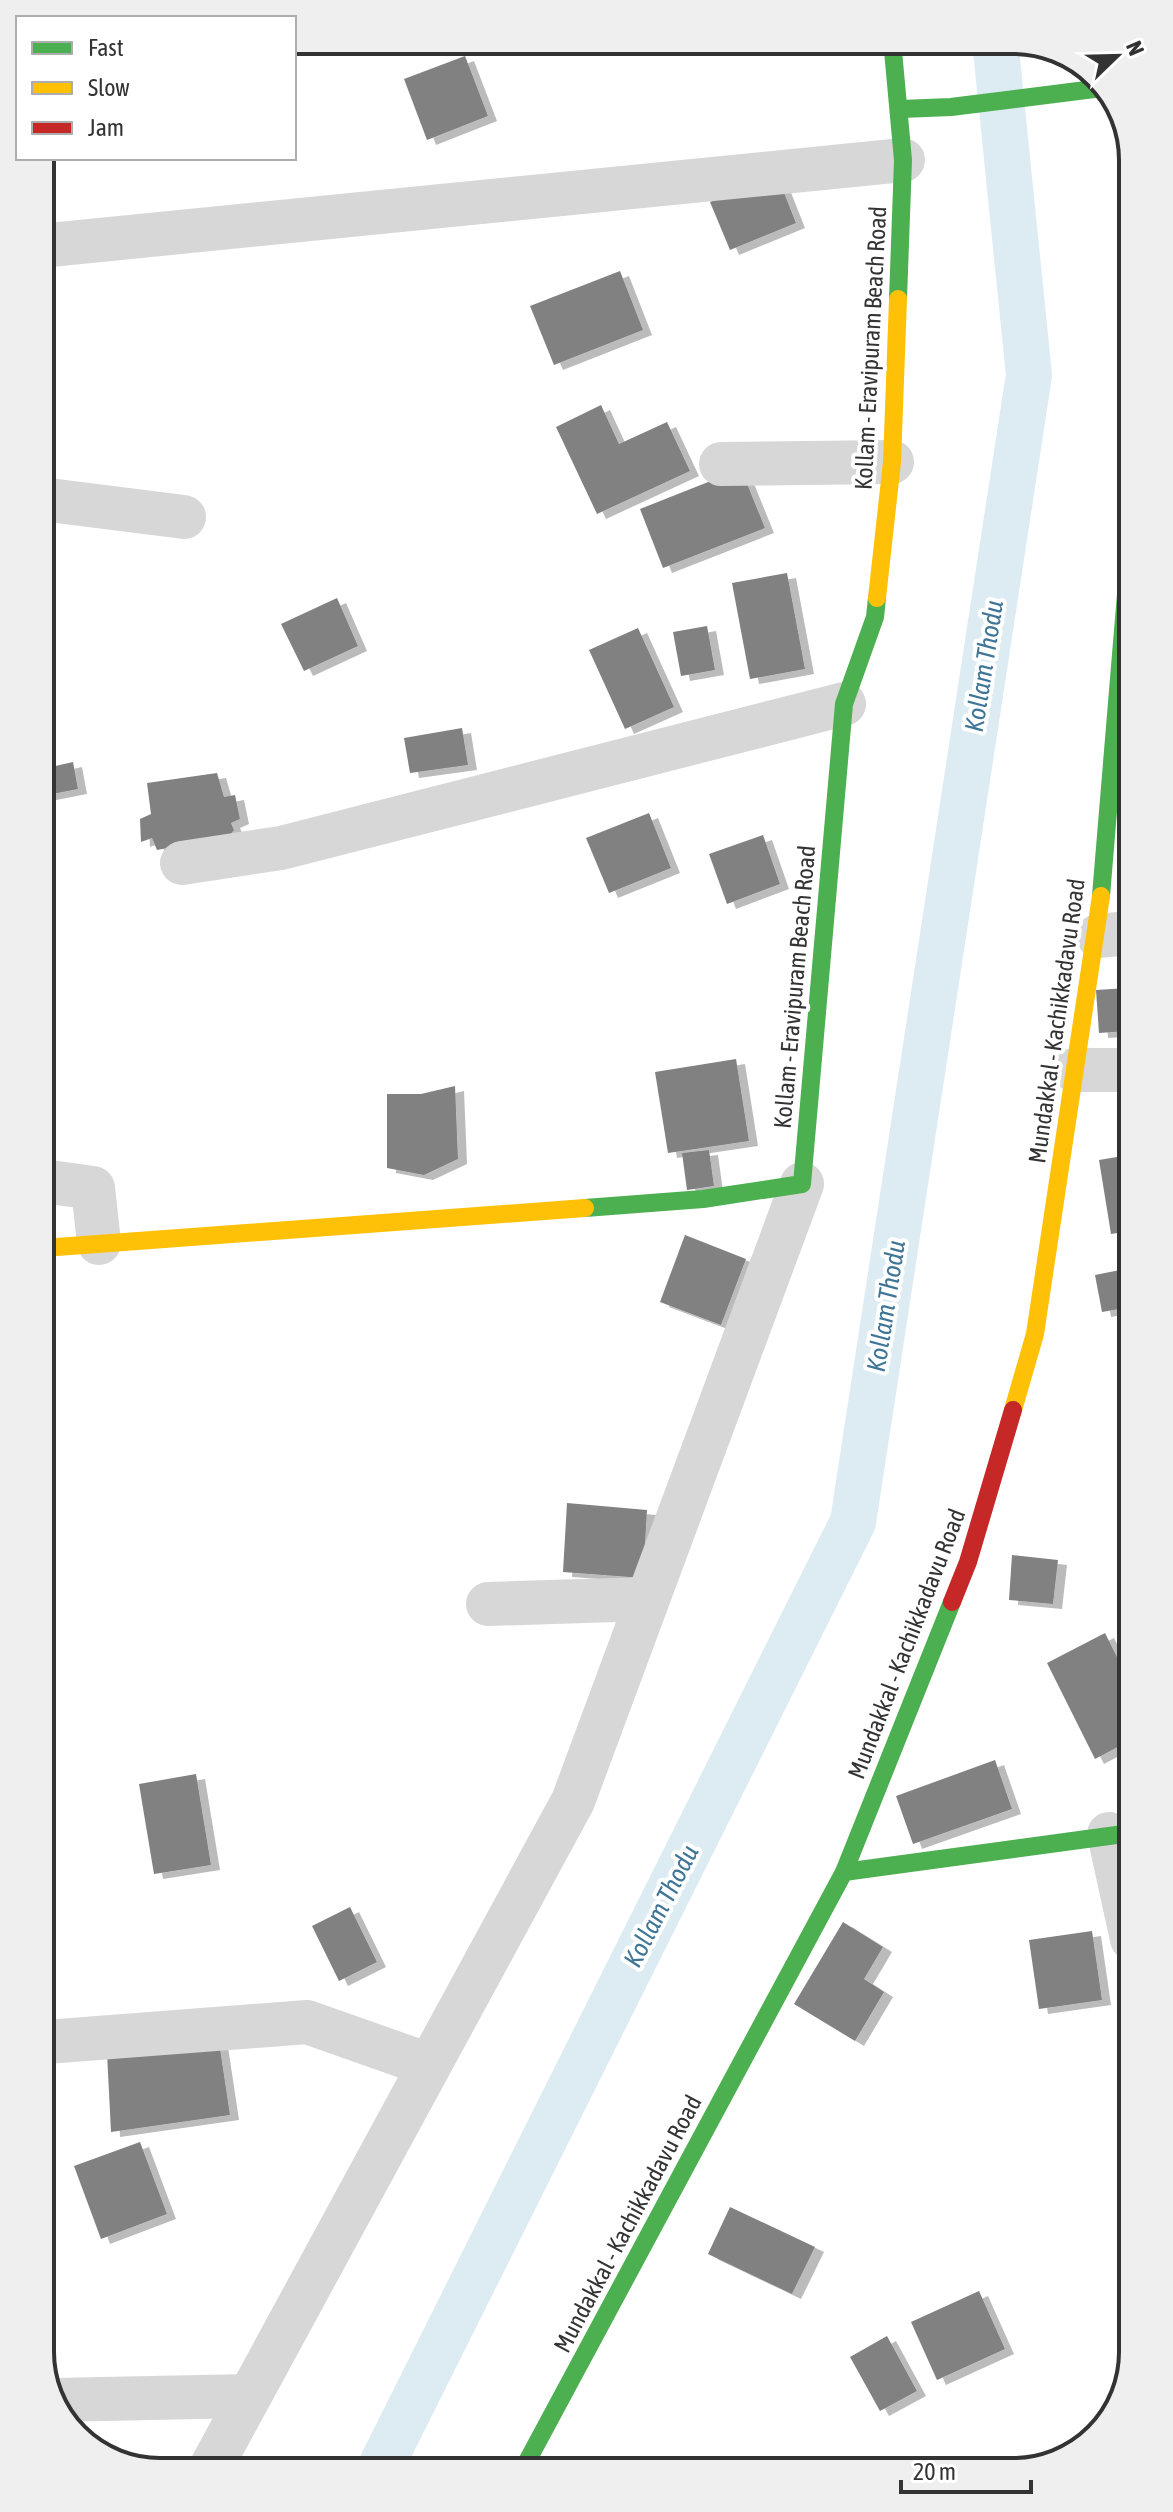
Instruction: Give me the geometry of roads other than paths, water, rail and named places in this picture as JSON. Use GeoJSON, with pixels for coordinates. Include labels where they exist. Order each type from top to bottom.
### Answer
{"type":"FeatureCollection","features":[{"type":"Feature","properties":{"kind":"street","name":"Kollam - Eravipuram Beach Road"},"geometry":{"type":"LineString","coordinates":[[802,1184],[844,704],[875,617],[892,462],[903,160],[901,109],[894,54]]}},
{"type":"Feature","properties":{"kind":"street"},"geometry":{"type":"LineString","coordinates":[[901,109],[951,107],[1077,91]]}},
{"type":"Feature","properties":{"kind":"street"},"geometry":{"type":"LineString","coordinates":[[54,245],[903,160]]}},
{"type":"Feature","properties":{"kind":"street"},"geometry":{"type":"LineString","coordinates":[[721,464],[892,462]]}},
{"type":"Feature","properties":{"kind":"street"},"geometry":{"type":"LineString","coordinates":[[54,501],[184,517]]}},
{"type":"Feature","properties":{"kind":"street"},"geometry":{"type":"LineString","coordinates":[[182,863],[281,848],[844,704]]}},
{"type":"Feature","properties":{"kind":"street","name":"Mundakkal - Kachikkadavu Road"},"geometry":{"type":"LineString","coordinates":[[529,2458],[844,1872],[968,1562],[1035,1334],[1074,1070],[1113,934],[1119,783]]}},
{"type":"Feature","properties":{"kind":"street"},"geometry":{"type":"LineString","coordinates":[[1074,1070],[1119,1070]]}},
{"type":"Feature","properties":{"kind":"street"},"geometry":{"type":"LineString","coordinates":[[54,1183],[93,1188],[99,1243]]}},
{"type":"Feature","properties":{"kind":"street"},"geometry":{"type":"LineString","coordinates":[[54,1247],[703,1199],[802,1184],[573,1801],[216,2458]]}},
{"type":"Feature","properties":{"kind":"street"},"geometry":{"type":"LineString","coordinates":[[488,1604],[647,1599]]}},
{"type":"Feature","properties":{"kind":"street"},"geometry":{"type":"LineString","coordinates":[[844,1872],[1119,1834]]}},
{"type":"Feature","properties":{"kind":"street"},"geometry":{"type":"LineString","coordinates":[[54,2041],[307,2022],[429,2065]]}},
{"type":"Feature","properties":{"kind":"street"},"geometry":{"type":"LineString","coordinates":[[65,2400],[249,2396]]}},
{"type":"Feature","properties":{"kind":"waterway","name":"Kollam Thodu"},"geometry":{"type":"LineString","coordinates":[[385,2458],[853,1522],[1029,375],[996,54]]}}]}
